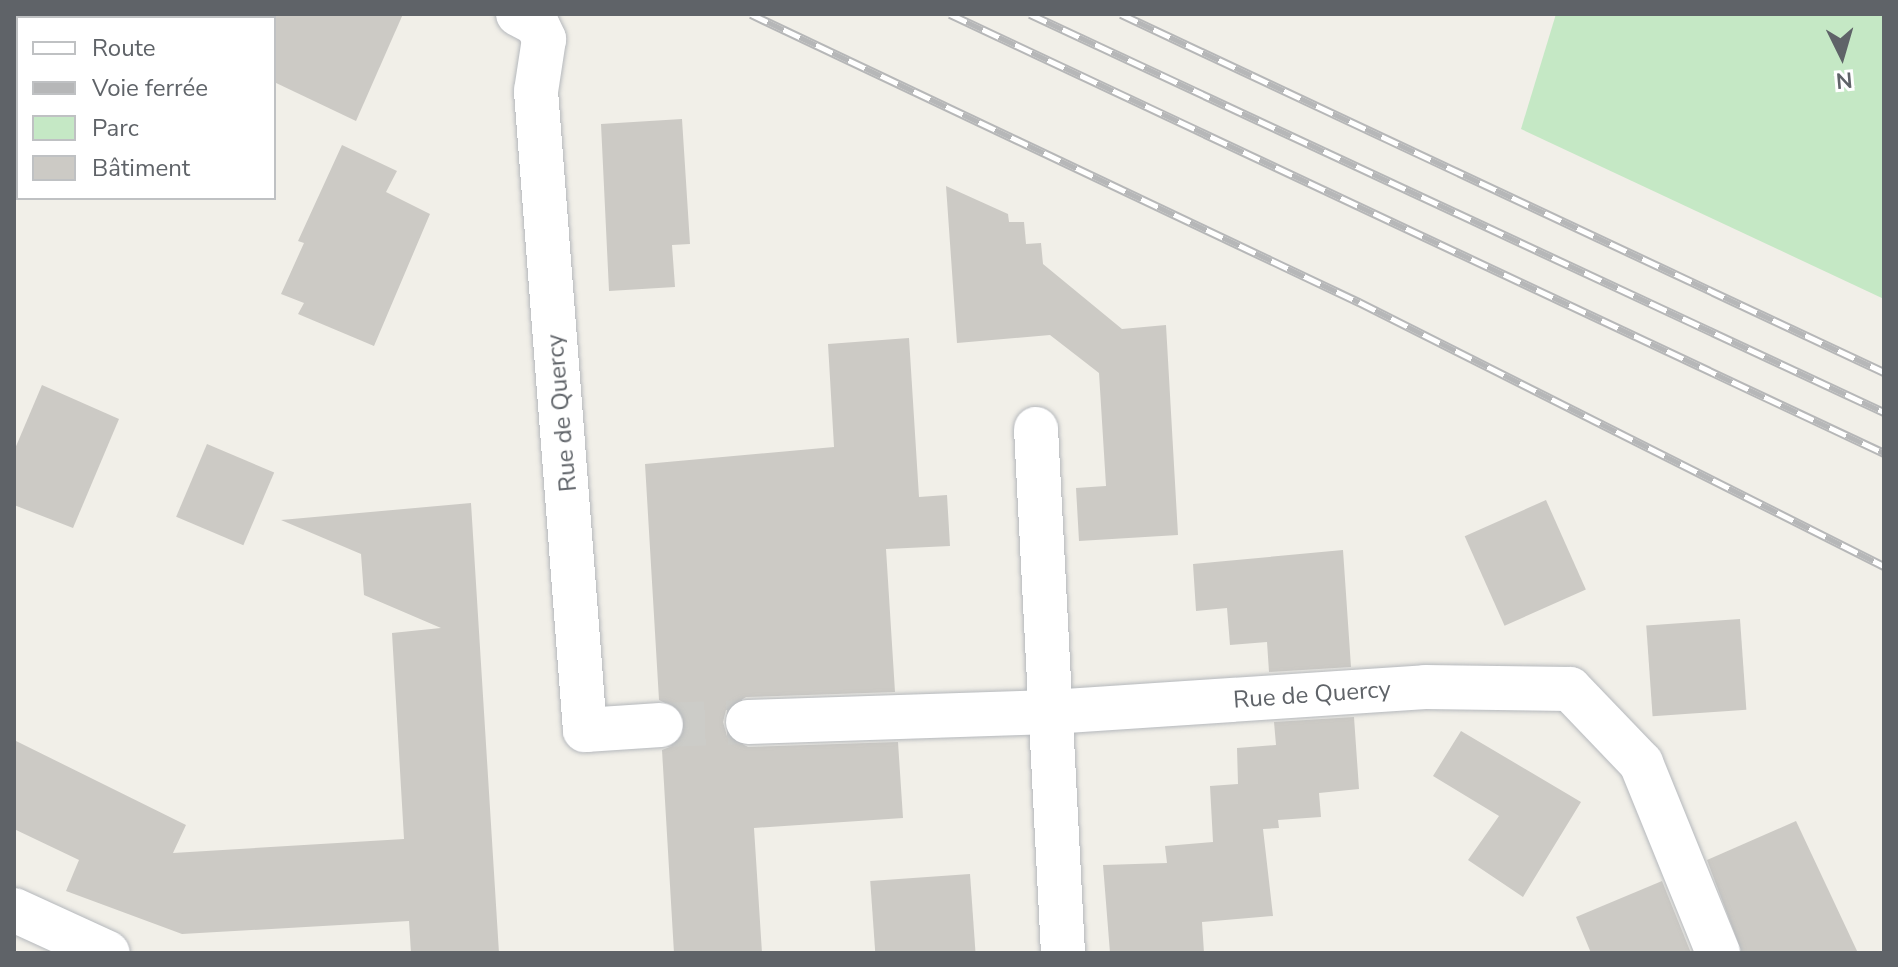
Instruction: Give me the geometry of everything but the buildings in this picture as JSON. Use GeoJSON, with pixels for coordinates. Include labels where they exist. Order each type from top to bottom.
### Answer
{"type":"FeatureCollection","features":[{"type":"Feature","properties":{"kind":"street","name":"Rue de Quercy"},"geometry":{"type":"LineString","coordinates":[[528,19],[544,39],[536,91],[585,730],[661,725]]}},
{"type":"Feature","properties":{"kind":"street"},"geometry":{"type":"LineString","coordinates":[[1036,429],[1063,953]]}},
{"type":"Feature","properties":{"kind":"street","name":"Rue de Quercy"},"geometry":{"type":"LineString","coordinates":[[748,722],[1051,712],[1425,687],[1570,689],[1641,763],[1718,953]]}},
{"type":"Feature","properties":{"kind":"street"},"geometry":{"type":"LineString","coordinates":[[14,910],[108,953]]}},
{"type":"Feature","properties":{"kind":"green space"},"geometry":{"type":"Polygon","coordinates":[[[1556,14],[1884,14],[1884,299],[1521,129],[1556,14]]]}},
{"type":"Feature","properties":{"kind":"tunnel"},"geometry":{"type":"LineString","coordinates":[[661,725],[748,722]]}},
{"type":"Feature","properties":{"kind":"railway"},"geometry":{"type":"LineString","coordinates":[[751,14],[1359,302],[1884,566]]}},
{"type":"Feature","properties":{"kind":"railway"},"geometry":{"type":"LineString","coordinates":[[950,14],[1884,453]]}},
{"type":"Feature","properties":{"kind":"railway"},"geometry":{"type":"LineString","coordinates":[[1030,14],[1884,412]]}},
{"type":"Feature","properties":{"kind":"railway"},"geometry":{"type":"LineString","coordinates":[[1121,14],[1884,372]]}}]}
